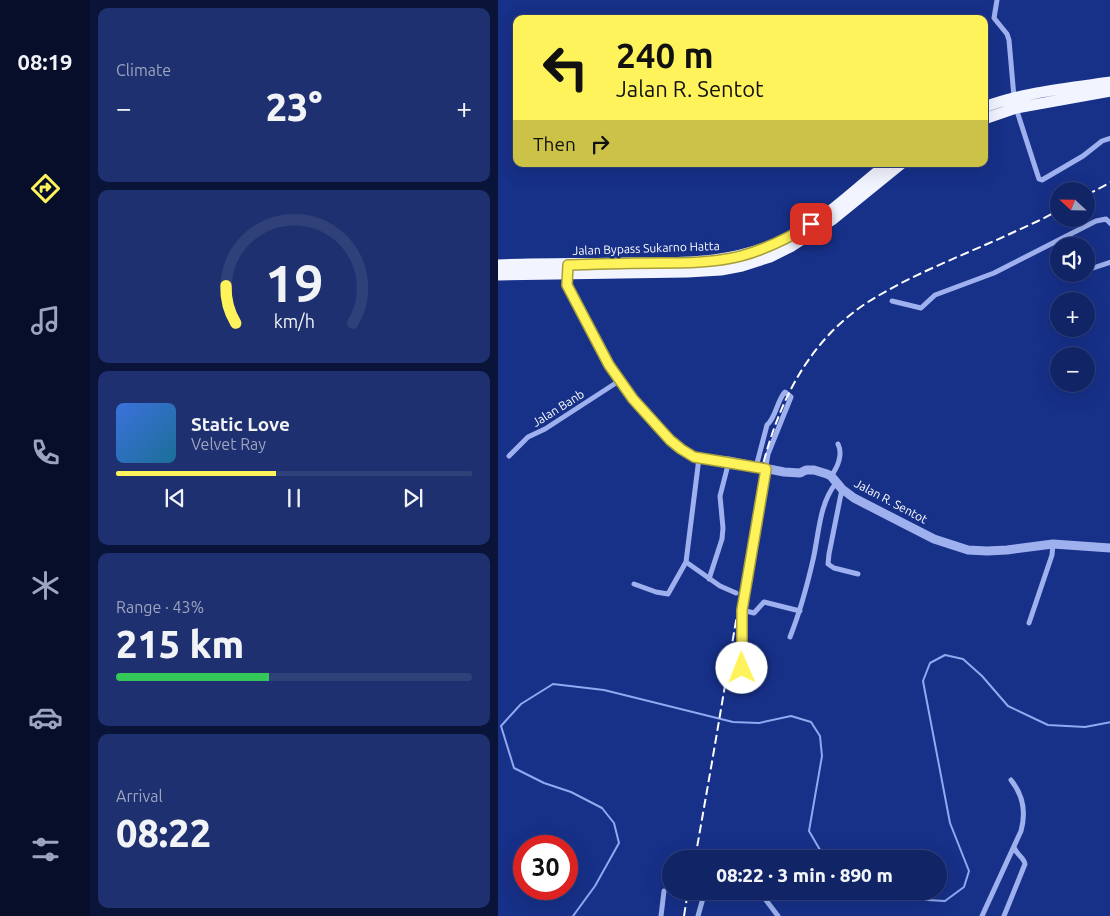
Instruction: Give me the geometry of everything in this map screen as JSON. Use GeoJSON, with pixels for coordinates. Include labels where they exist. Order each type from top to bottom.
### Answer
{"type":"FeatureCollection","features":[{"type":"Feature","properties":{"kind":"highway"},"geometry":{"type":"LineString","coordinates":[[988,117],[1042,91],[1110,82]]}},
{"type":"Feature","properties":{"kind":"highway"},"geometry":{"type":"LineString","coordinates":[[988,107],[1110,91]]}},
{"type":"Feature","properties":{"kind":"highway","name":"Jalan Bypass Sukarno Hatta"},"geometry":{"type":"LineString","coordinates":[[498,275],[710,261],[739,256],[766,248],[805,228],[828,212],[883,167]]}},
{"type":"Feature","properties":{"kind":"highway","name":"Jalan Bypass Sukarno Hatta"},"geometry":{"type":"LineString","coordinates":[[498,266],[568,270],[721,270],[757,261],[792,246],[832,220],[898,167]]}},
{"type":"Feature","properties":{"kind":"street"},"geometry":{"type":"LineString","coordinates":[[998,0],[994,18],[1007,34],[1009,40],[1015,103],[1036,174],[1042,180],[1083,156],[1102,140],[1110,138]]}},
{"type":"Feature","properties":{"kind":"street"},"geometry":{"type":"LineString","coordinates":[[892,301],[921,308],[935,295],[994,273],[1096,221],[1106,219],[1110,224]]}},
{"type":"Feature","properties":{"kind":"street"},"geometry":{"type":"LineString","coordinates":[[1095,267],[1110,262]]}},
{"type":"Feature","properties":{"kind":"street","name":"Jalan R. Sentot"},"geometry":{"type":"LineString","coordinates":[[568,270],[568,289],[619,381],[670,440],[689,454],[699,458],[729,461],[766,469],[800,473],[806,470],[814,470],[883,513],[934,538],[968,550],[1007,550],[1053,544],[1110,548]]}},
{"type":"Feature","properties":{"kind":"street","name":"Jalan Banb"},"geometry":{"type":"LineString","coordinates":[[510,456],[528,437],[545,429],[619,381]]}},
{"type":"Feature","properties":{"kind":"street"},"geometry":{"type":"LineString","coordinates":[[742,668],[742,610],[768,454],[790,401],[791,397],[789,394],[783,392],[770,423],[767,425],[756,467]]}},
{"type":"Feature","properties":{"kind":"street"},"geometry":{"type":"LineString","coordinates":[[838,444],[840,453],[828,564],[834,568],[858,574]]}},
{"type":"Feature","properties":{"kind":"street"},"geometry":{"type":"LineString","coordinates":[[634,584],[668,594],[686,562],[699,458]]}},
{"type":"Feature","properties":{"kind":"street"},"geometry":{"type":"LineString","coordinates":[[709,578],[722,539],[723,528],[720,496],[729,461]]}},
{"type":"Feature","properties":{"kind":"street"},"geometry":{"type":"LineString","coordinates":[[790,637],[800,611],[813,562],[826,498],[836,483]]}},
{"type":"Feature","properties":{"kind":"street"},"geometry":{"type":"LineString","coordinates":[[1029,623],[1052,555],[1053,544]]}},
{"type":"Feature","properties":{"kind":"street"},"geometry":{"type":"LineString","coordinates":[[686,562],[720,586],[736,592]]}},
{"type":"Feature","properties":{"kind":"street"},"geometry":{"type":"LineString","coordinates":[[742,610],[754,613],[764,602],[800,611]]}},
{"type":"Feature","properties":{"kind":"street"},"geometry":{"type":"LineString","coordinates":[[982,916],[1021,831],[1024,817],[1018,788],[1011,780]]}},
{"type":"Feature","properties":{"kind":"street"},"geometry":{"type":"LineString","coordinates":[[1004,916],[1025,864],[1024,860],[1016,854],[1014,846]]}},
{"type":"Feature","properties":{"kind":"street"},"geometry":{"type":"LineString","coordinates":[[661,916],[663,900]]}},
{"type":"Feature","properties":{"kind":"street"},"geometry":{"type":"LineString","coordinates":[[698,916],[702,900]]}},
{"type":"Feature","properties":{"kind":"street"},"geometry":{"type":"LineString","coordinates":[[766,900],[778,916]]}},
{"type":"Feature","properties":{"kind":"waterway"},"geometry":{"type":"LineString","coordinates":[[947,900],[964,887],[969,871],[950,823],[923,681],[930,663],[945,655],[963,659],[982,676],[1008,706],[1048,725],[1085,727],[1111,722]]}},
{"type":"Feature","properties":{"kind":"waterway"},"geometry":{"type":"LineString","coordinates":[[573,916],[595,886],[619,843],[614,823],[602,808],[571,792],[544,783],[514,768],[501,726],[521,704],[553,684],[604,690],[733,722],[759,723],[791,716],[811,722],[820,736],[822,756],[809,831],[820,850]]}},
{"type":"Feature","properties":{"kind":"waterway"},"geometry":{"type":"LineString","coordinates":[[927,900],[946,900]]}},
{"type":"Feature","properties":{"kind":"railway"},"geometry":{"type":"LineString","coordinates":[[1096,190],[1111,182]]}},
{"type":"Feature","properties":{"kind":"railway"},"geometry":{"type":"LineString","coordinates":[[697,850],[762,468],[777,420],[799,375],[829,335],[868,302],[916,276],[1050,215]]}},
{"type":"Feature","properties":{"kind":"railway"},"geometry":{"type":"LineString","coordinates":[[684,916],[687,900]]}},
{"type":"Feature","properties":{"kind":"route"},"geometry":{"type":"LineString","coordinates":[[742,668],[742,610],[766,469],[729,461],[694,457],[670,440],[633,399],[609,365],[567,285],[568,265],[668,263],[725,259],[766,248],[792,236],[811,224]]}}]}
